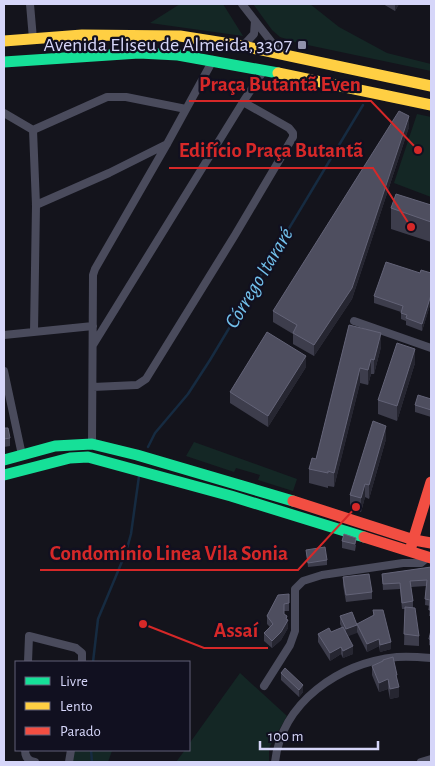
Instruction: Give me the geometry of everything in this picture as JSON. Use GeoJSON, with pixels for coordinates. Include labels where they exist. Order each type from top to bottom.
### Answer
{"type":"FeatureCollection","features":[{"type":"Feature","properties":{"kind":"main road"},"geometry":{"type":"LineString","coordinates":[[62,57],[72,52],[81,52],[86,48],[87,44],[82,35]]}},
{"type":"Feature","properties":{"kind":"main road"},"geometry":{"type":"LineString","coordinates":[[4,41],[82,35],[187,36],[431,86]]}},
{"type":"Feature","properties":{"kind":"main road"},"geometry":{"type":"LineString","coordinates":[[109,54],[104,46],[110,40],[133,39],[148,35]]}},
{"type":"Feature","properties":{"kind":"main road"},"geometry":{"type":"LineString","coordinates":[[4,62],[109,54],[162,54],[213,60],[431,105]]}},
{"type":"Feature","properties":{"kind":"main road"},"geometry":{"type":"LineString","coordinates":[[4,460],[55,446],[92,444],[137,455],[322,510],[412,545],[430,557]]}},
{"type":"Feature","properties":{"kind":"main road"},"geometry":{"type":"LineString","coordinates":[[4,475],[70,458],[88,457],[412,545],[431,544]]}},
{"type":"Feature","properties":{"kind":"main road"},"geometry":{"type":"LineString","coordinates":[[412,545],[431,482]]}},
{"type":"Feature","properties":{"kind":"street"},"geometry":{"type":"LineString","coordinates":[[30,4],[33,39]]}},
{"type":"Feature","properties":{"kind":"street"},"geometry":{"type":"LineString","coordinates":[[242,4],[281,54]]}},
{"type":"Feature","properties":{"kind":"street"},"geometry":{"type":"LineString","coordinates":[[243,46],[254,34],[255,21]]}},
{"type":"Feature","properties":{"kind":"street"},"geometry":{"type":"LineString","coordinates":[[92,444],[92,326],[95,269],[213,60]]}},
{"type":"Feature","properties":{"kind":"street"},"geometry":{"type":"LineString","coordinates":[[92,347],[242,102],[264,70]]}},
{"type":"Feature","properties":{"kind":"street"},"geometry":{"type":"LineString","coordinates":[[33,130],[108,97],[126,96],[186,110]]}},
{"type":"Feature","properties":{"kind":"street"},"geometry":{"type":"LineString","coordinates":[[93,387],[137,385],[146,379],[235,235],[293,136],[289,128],[242,102]]}},
{"type":"Feature","properties":{"kind":"street"},"geometry":{"type":"LineString","coordinates":[[4,114],[33,130]]}},
{"type":"Feature","properties":{"kind":"street"},"geometry":{"type":"LineString","coordinates":[[33,130],[36,206],[34,332]]}},
{"type":"Feature","properties":{"kind":"street"},"geometry":{"type":"LineString","coordinates":[[36,206],[108,174],[167,144]]}},
{"type":"Feature","properties":{"kind":"street"},"geometry":{"type":"LineString","coordinates":[[354,321],[431,348]]}},
{"type":"Feature","properties":{"kind":"street"},"geometry":{"type":"LineString","coordinates":[[4,335],[92,326]]}},
{"type":"Feature","properties":{"kind":"street"},"geometry":{"type":"LineString","coordinates":[[4,371],[22,455]]}},
{"type":"Feature","properties":{"kind":"street"},"geometry":{"type":"LineString","coordinates":[[403,563],[412,545]]}},
{"type":"Feature","properties":{"kind":"street"},"geometry":{"type":"LineString","coordinates":[[264,686],[290,645],[295,631],[295,589],[303,581],[340,572],[403,563],[421,563],[430,557]]}},
{"type":"Feature","properties":{"kind":"street"},"geometry":{"type":"LineString","coordinates":[[28,661],[29,636],[76,648],[82,653],[82,661]]}},
{"type":"Feature","properties":{"kind":"street"},"geometry":{"type":"LineString","coordinates":[[275,762],[276,752],[284,729],[296,709],[330,679],[354,668],[394,658],[431,658]]}},
{"type":"Feature","properties":{"kind":"street"},"geometry":{"type":"LineString","coordinates":[[25,751],[28,759],[35,762]]}},
{"type":"Feature","properties":{"kind":"street"},"geometry":{"type":"LineString","coordinates":[[421,762],[431,759]]}},
{"type":"Feature","properties":{"kind":"green space"},"geometry":{"type":"Polygon","coordinates":[[[180,4],[223,4],[243,36],[150,23],[180,4]]]}},
{"type":"Feature","properties":{"kind":"green space"},"geometry":{"type":"Polygon","coordinates":[[[253,4],[310,4],[339,27],[387,53],[431,64],[431,71],[298,43],[280,37],[272,30],[253,4]]]}},
{"type":"Feature","properties":{"kind":"green space"},"geometry":{"type":"Polygon","coordinates":[[[417,114],[431,117],[431,197],[394,183],[417,114]]]}},
{"type":"Feature","properties":{"kind":"green space"},"geometry":{"type":"Polygon","coordinates":[[[194,442],[297,479],[293,491],[258,480],[260,475],[236,468],[234,472],[186,456],[194,442]]]}},
{"type":"Feature","properties":{"kind":"green space"},"geometry":{"type":"Polygon","coordinates":[[[240,673],[287,716],[269,748],[269,762],[176,762],[184,751],[190,751],[190,743],[240,673]]]}},
{"type":"Feature","properties":{"kind":"green space"},"geometry":{"type":"Polygon","coordinates":[[[74,751],[112,751],[108,762],[72,762],[74,751]]]}},
{"type":"Feature","properties":{"kind":"building"},"geometry":{"type":"Polygon","coordinates":[[[399,111],[409,116],[352,288],[314,345],[293,333],[297,325],[273,311],[399,111]]]}},
{"type":"Feature","properties":{"kind":"building"},"geometry":{"type":"Polygon","coordinates":[[[396,194],[431,205],[431,222],[391,208],[396,194]]]}},
{"type":"Feature","properties":{"kind":"building"},"geometry":{"type":"Polygon","coordinates":[[[386,262],[420,273],[421,270],[431,273],[431,295],[422,324],[406,318],[407,315],[401,313],[403,306],[374,296],[386,262]]]}},
{"type":"Feature","properties":{"kind":"building"},"geometry":{"type":"Polygon","coordinates":[[[349,325],[381,333],[374,360],[371,359],[368,370],[360,368],[334,473],[328,471],[328,473],[309,469],[312,458],[316,459],[349,325]]]}},
{"type":"Feature","properties":{"kind":"building"},"geometry":{"type":"Polygon","coordinates":[[[267,332],[306,356],[268,416],[230,392],[267,332]]]}},
{"type":"Feature","properties":{"kind":"building"},"geometry":{"type":"Polygon","coordinates":[[[397,343],[415,349],[397,406],[378,400],[397,343]]]}},
{"type":"Feature","properties":{"kind":"building"},"geometry":{"type":"Polygon","coordinates":[[[418,395],[431,399],[431,410],[415,405],[418,395]]]}},
{"type":"Feature","properties":{"kind":"building"},"geometry":{"type":"Polygon","coordinates":[[[373,421],[386,426],[369,485],[365,484],[361,498],[350,495],[373,421]]]}},
{"type":"Feature","properties":{"kind":"building"},"geometry":{"type":"Polygon","coordinates":[[[4,428],[8,428],[10,438],[4,439],[4,428]]]}},
{"type":"Feature","properties":{"kind":"building"},"geometry":{"type":"Polygon","coordinates":[[[344,534],[356,538],[355,544],[342,541],[344,534]]]}},
{"type":"Feature","properties":{"kind":"building"},"geometry":{"type":"Polygon","coordinates":[[[325,547],[327,560],[308,563],[306,550],[325,547]]]}},
{"type":"Feature","properties":{"kind":"building"},"geometry":{"type":"Polygon","coordinates":[[[431,567],[431,610],[429,610],[430,600],[425,599],[427,580],[410,581],[413,601],[402,603],[400,583],[383,584],[382,574],[431,567]]]}},
{"type":"Feature","properties":{"kind":"building"},"geometry":{"type":"Polygon","coordinates":[[[369,574],[372,592],[346,595],[343,577],[369,574]]]}},
{"type":"Feature","properties":{"kind":"building"},"geometry":{"type":"Polygon","coordinates":[[[289,594],[289,603],[284,604],[284,614],[288,620],[281,632],[272,641],[264,633],[273,624],[267,616],[278,595],[289,594]]]}},
{"type":"Feature","properties":{"kind":"building"},"geometry":{"type":"Polygon","coordinates":[[[405,607],[415,608],[419,636],[404,634],[405,607]]]}},
{"type":"Feature","properties":{"kind":"building"},"geometry":{"type":"Polygon","coordinates":[[[373,610],[383,610],[391,642],[380,645],[379,639],[367,644],[357,624],[374,615],[373,610]]]}},
{"type":"Feature","properties":{"kind":"building"},"geometry":{"type":"Polygon","coordinates":[[[352,612],[357,625],[346,629],[340,616],[352,612]]]}},
{"type":"Feature","properties":{"kind":"building"},"geometry":{"type":"Polygon","coordinates":[[[343,627],[353,646],[343,651],[341,647],[330,653],[318,634],[329,628],[331,632],[343,627]]]}},
{"type":"Feature","properties":{"kind":"building"},"geometry":{"type":"Polygon","coordinates":[[[393,657],[399,687],[390,689],[388,679],[379,683],[372,666],[393,657]]]}},
{"type":"Feature","properties":{"kind":"building"},"geometry":{"type":"Polygon","coordinates":[[[285,668],[303,685],[299,690],[281,673],[285,668]]]}},
{"type":"Feature","properties":{"kind":"waterway","name":"Córrego Itararé"},"geometry":{"type":"LineString","coordinates":[[148,447],[155,433],[188,394],[210,360],[363,105]]}},
{"type":"Feature","properties":{"kind":"waterway","name":"Córrego Itararé"},"geometry":{"type":"LineString","coordinates":[[93,661],[98,619],[126,552],[131,534],[139,476]]}},
{"type":"Feature","properties":{"kind":"waterway","name":"Córrego Itararé"},"geometry":{"type":"LineString","coordinates":[[91,751],[92,762]]}},
{"type":"Feature","properties":{"kind":"traffic: fast"},"geometry":{"type":"LineString","coordinates":[[4,62],[139,53],[178,55],[278,73]]}},
{"type":"Feature","properties":{"kind":"traffic: fast"},"geometry":{"type":"LineString","coordinates":[[4,460],[55,446],[92,444],[137,455],[293,501]]}},
{"type":"Feature","properties":{"kind":"traffic: fast"},"geometry":{"type":"LineString","coordinates":[[4,475],[70,458],[88,457],[231,496],[364,537]]}},
{"type":"Feature","properties":{"kind":"traffic: slow"},"geometry":{"type":"LineString","coordinates":[[4,41],[82,35],[180,36],[243,46],[431,86]]}},
{"type":"Feature","properties":{"kind":"traffic: slow"},"geometry":{"type":"LineString","coordinates":[[278,73],[431,105]]}},
{"type":"Feature","properties":{"kind":"traffic: jam"},"geometry":{"type":"LineString","coordinates":[[411,547],[431,482]]}},
{"type":"Feature","properties":{"kind":"traffic: jam"},"geometry":{"type":"LineString","coordinates":[[293,501],[414,540],[431,543]]}},
{"type":"Feature","properties":{"kind":"traffic: jam"},"geometry":{"type":"LineString","coordinates":[[364,537],[431,558]]}},
{"type":"Feature","properties":{"kind":"place","name":"Avenida Eliseu de Almeida, 3307"},"geometry":{"type":"Point","coordinates":[302,45]}},
{"type":"Feature","properties":{"kind":"place","name":"Praça Butantã Even"},"geometry":{"type":"Point","coordinates":[418,150]}},
{"type":"Feature","properties":{"kind":"place","name":"Edifício Praça Butantã"},"geometry":{"type":"Point","coordinates":[411,227]}},
{"type":"Feature","properties":{"kind":"place","name":"Condomínio Linea Vila Sonia"},"geometry":{"type":"Point","coordinates":[356,507]}},
{"type":"Feature","properties":{"kind":"place","name":"Assaí"},"geometry":{"type":"Point","coordinates":[143,624]}}]}
